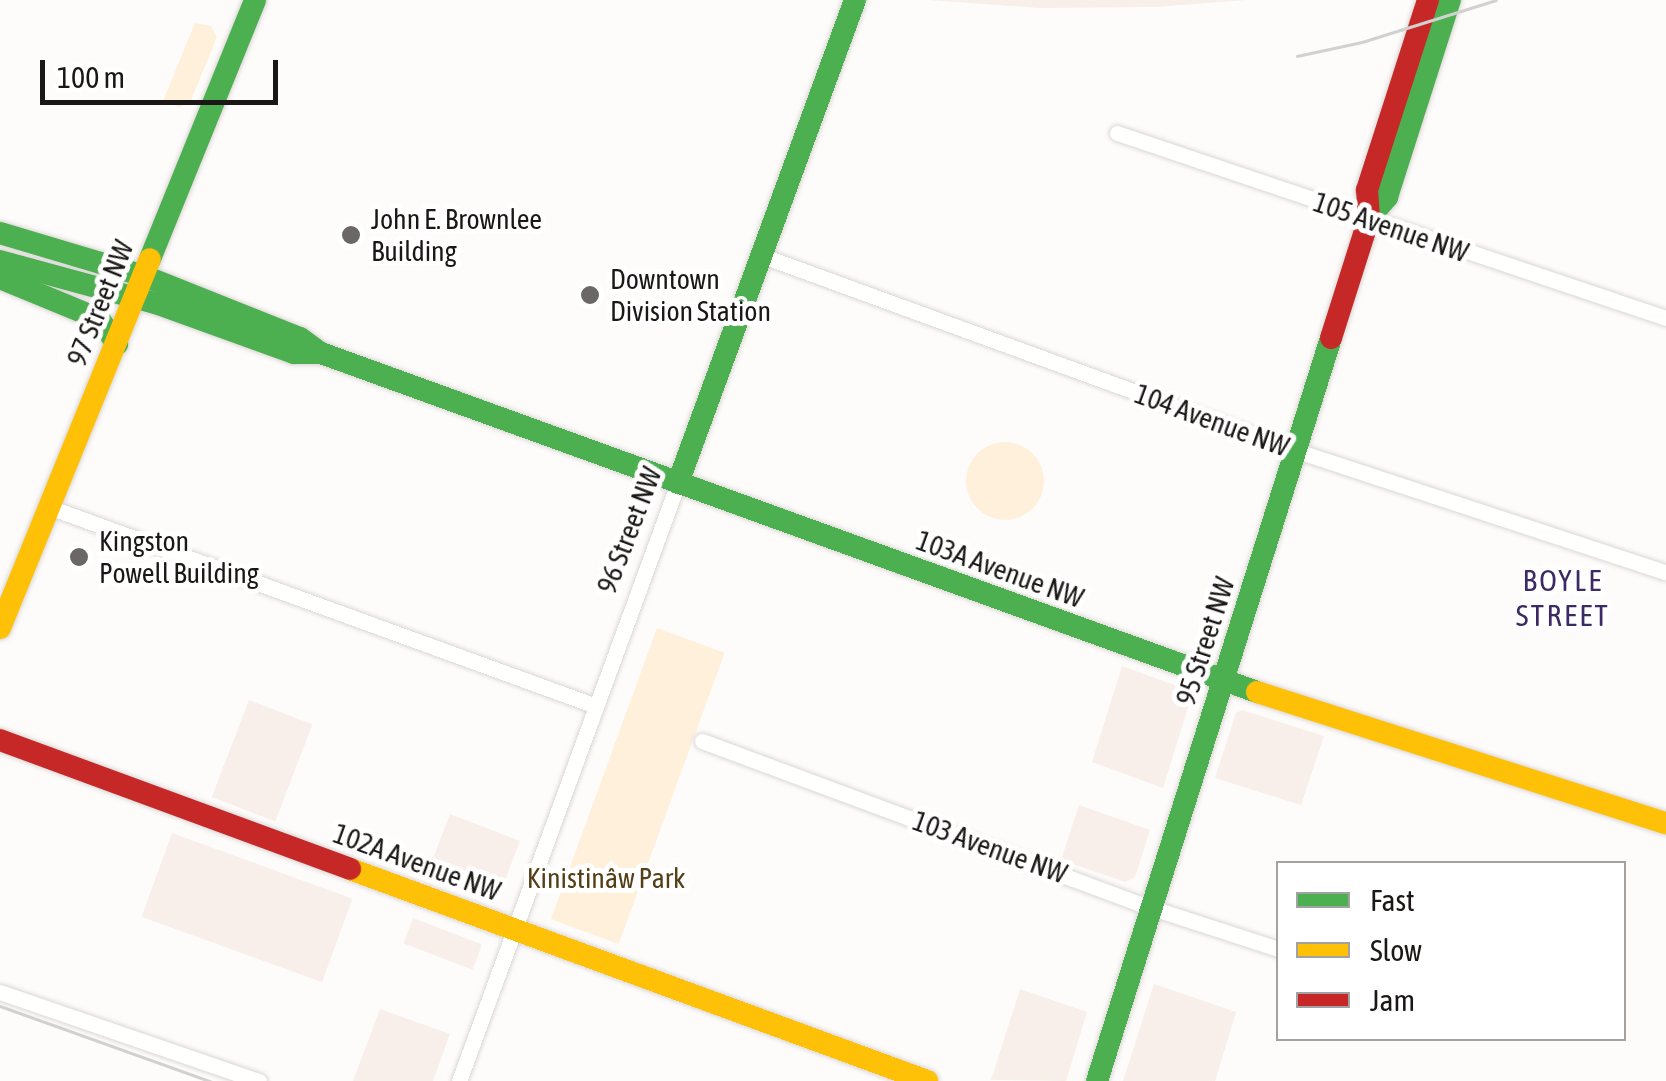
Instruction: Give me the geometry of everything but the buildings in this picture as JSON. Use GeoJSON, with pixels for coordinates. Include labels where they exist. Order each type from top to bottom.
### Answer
{"type":"FeatureCollection","features":[{"type":"Feature","properties":{"kind":"street","name":"97 Street NW"},"geometry":{"type":"LineString","coordinates":[[0,628],[256,0]]}},
{"type":"Feature","properties":{"kind":"street","name":"96 Street NW"},"geometry":{"type":"LineString","coordinates":[[459,1081],[855,0]]}},
{"type":"Feature","properties":{"kind":"street","name":"95 Street NW"},"geometry":{"type":"LineString","coordinates":[[1097,1081],[1298,451],[1369,218],[1367,190],[1428,0]]}},
{"type":"Feature","properties":{"kind":"street","name":"95 Street NW"},"geometry":{"type":"LineString","coordinates":[[1369,218],[1387,197],[1450,0]]}},
{"type":"Feature","properties":{"kind":"street","name":"105 Avenue NW"},"geometry":{"type":"LineString","coordinates":[[1118,134],[1666,318]]}},
{"type":"Feature","properties":{"kind":"street","name":"103A Avenue NW"},"geometry":{"type":"LineString","coordinates":[[0,233],[140,286],[300,338],[321,353],[1224,681],[1666,822]]}},
{"type":"Feature","properties":{"kind":"street","name":"104 Avenue NW"},"geometry":{"type":"LineString","coordinates":[[763,256],[1298,451],[1666,572]]}},
{"type":"Feature","properties":{"kind":"street","name":"103A Avenue NW"},"geometry":{"type":"LineString","coordinates":[[0,261],[140,286]]}},
{"type":"Feature","properties":{"kind":"street"},"geometry":{"type":"LineString","coordinates":[[0,278],[99,319],[116,344]]}},
{"type":"Feature","properties":{"kind":"street"},"geometry":{"type":"LineString","coordinates":[[49,507],[596,706]]}},
{"type":"Feature","properties":{"kind":"street","name":"102A Avenue NW"},"geometry":{"type":"LineString","coordinates":[[0,740],[927,1081]]}},
{"type":"Feature","properties":{"kind":"street","name":"103 Avenue NW"},"geometry":{"type":"LineString","coordinates":[[702,741],[1152,908],[1276,948]]}},
{"type":"Feature","properties":{"kind":"street"},"geometry":{"type":"LineString","coordinates":[[0,992],[259,1081]]}},
{"type":"Feature","properties":{"kind":"shaded area"},"geometry":{"type":"Polygon","coordinates":[[[928,0],[1247,0],[1155,7],[1039,8],[928,0]]]}},
{"type":"Feature","properties":{"kind":"shaded area"},"geometry":{"type":"Polygon","coordinates":[[[1122,666],[1185,689],[1190,701],[1163,788],[1092,762],[1122,666]]]}},
{"type":"Feature","properties":{"kind":"shaded area"},"geometry":{"type":"Polygon","coordinates":[[[249,700],[312,724],[275,821],[212,797],[249,700]]]}},
{"type":"Feature","properties":{"kind":"shaded area"},"geometry":{"type":"Polygon","coordinates":[[[1242,710],[1324,736],[1301,805],[1215,778],[1236,713],[1242,710]]]}},
{"type":"Feature","properties":{"kind":"shaded area"},"geometry":{"type":"Polygon","coordinates":[[[1079,805],[1150,830],[1135,877],[1125,882],[1061,860],[1079,805]]]}},
{"type":"Feature","properties":{"kind":"shaded area"},"geometry":{"type":"Polygon","coordinates":[[[450,814],[520,841],[497,901],[427,874],[450,814]]]}},
{"type":"Feature","properties":{"kind":"shaded area"},"geometry":{"type":"Polygon","coordinates":[[[172,833],[352,899],[322,982],[142,917],[172,833]]]}},
{"type":"Feature","properties":{"kind":"shaded area"},"geometry":{"type":"Polygon","coordinates":[[[413,918],[482,945],[472,970],[403,943],[413,918]]]}},
{"type":"Feature","properties":{"kind":"shaded area"},"geometry":{"type":"Polygon","coordinates":[[[1154,984],[1236,1012],[1215,1081],[1123,1081],[1154,984]]]}},
{"type":"Feature","properties":{"kind":"shaded area"},"geometry":{"type":"Polygon","coordinates":[[[1020,989],[1087,1012],[1066,1081],[991,1080],[1020,989]]]}},
{"type":"Feature","properties":{"kind":"shaded area"},"geometry":{"type":"Polygon","coordinates":[[[380,1009],[450,1034],[433,1081],[353,1081],[380,1009]]]}},
{"type":"Feature","properties":{"kind":"green space"},"geometry":{"type":"Polygon","coordinates":[[[195,23],[211,26],[217,37],[190,103],[179,107],[163,101],[195,23]]]}},
{"type":"Feature","properties":{"kind":"green space"},"geometry":{"type":"Polygon","coordinates":[[[1005,442],[1033,453],[1044,481],[1033,509],[1005,520],[977,509],[966,481],[977,453],[1005,442]]]}},
{"type":"Feature","properties":{"kind":"green space","name":"Kinistinâw Park"},"geometry":{"type":"Polygon","coordinates":[[[657,628],[725,653],[619,944],[551,919],[657,628]]]}},
{"type":"Feature","properties":{"kind":"tram line"},"geometry":{"type":"LineString","coordinates":[[1297,56],[1362,42],[1496,0]]}},
{"type":"Feature","properties":{"kind":"tram line"},"geometry":{"type":"LineString","coordinates":[[0,1006],[210,1081]]}},
{"type":"Feature","properties":{"kind":"traffic: fast"},"geometry":{"type":"LineString","coordinates":[[150,259],[255,0]]}},
{"type":"Feature","properties":{"kind":"traffic: fast"},"geometry":{"type":"LineString","coordinates":[[678,483],[855,0]]}},
{"type":"Feature","properties":{"kind":"traffic: fast"},"geometry":{"type":"LineString","coordinates":[[1369,218],[1387,197],[1450,0]]}},
{"type":"Feature","properties":{"kind":"traffic: fast"},"geometry":{"type":"LineString","coordinates":[[0,233],[144,276],[300,338],[321,353],[1257,692]]}},
{"type":"Feature","properties":{"kind":"traffic: fast"},"geometry":{"type":"LineString","coordinates":[[0,261],[158,304],[294,353],[321,353]]}},
{"type":"Feature","properties":{"kind":"traffic: fast"},"geometry":{"type":"LineString","coordinates":[[0,278],[99,319],[117,344]]}},
{"type":"Feature","properties":{"kind":"traffic: fast"},"geometry":{"type":"LineString","coordinates":[[1097,1081],[1331,338]]}},
{"type":"Feature","properties":{"kind":"traffic: slow"},"geometry":{"type":"LineString","coordinates":[[0,628],[150,259]]}},
{"type":"Feature","properties":{"kind":"traffic: slow"},"geometry":{"type":"LineString","coordinates":[[1257,692],[1666,823]]}},
{"type":"Feature","properties":{"kind":"traffic: slow"},"geometry":{"type":"LineString","coordinates":[[350,869],[927,1081]]}},
{"type":"Feature","properties":{"kind":"traffic: jam"},"geometry":{"type":"LineString","coordinates":[[1331,338],[1369,218],[1367,190],[1428,0]]}},
{"type":"Feature","properties":{"kind":"traffic: jam"},"geometry":{"type":"LineString","coordinates":[[0,740],[350,869]]}},
{"type":"Feature","properties":{"kind":"place","name":"John E. Brownlee Building"},"geometry":{"type":"Point","coordinates":[351,235]}},
{"type":"Feature","properties":{"kind":"place","name":"Downtown Division Station"},"geometry":{"type":"Point","coordinates":[590,295]}},
{"type":"Feature","properties":{"kind":"place","name":"Kingston Powell Building"},"geometry":{"type":"Point","coordinates":[79,557]}},
{"type":"Feature","properties":{"kind":"district","name":"BOYLE STREET"},"geometry":{"type":"Point","coordinates":[1563,597]}}]}
